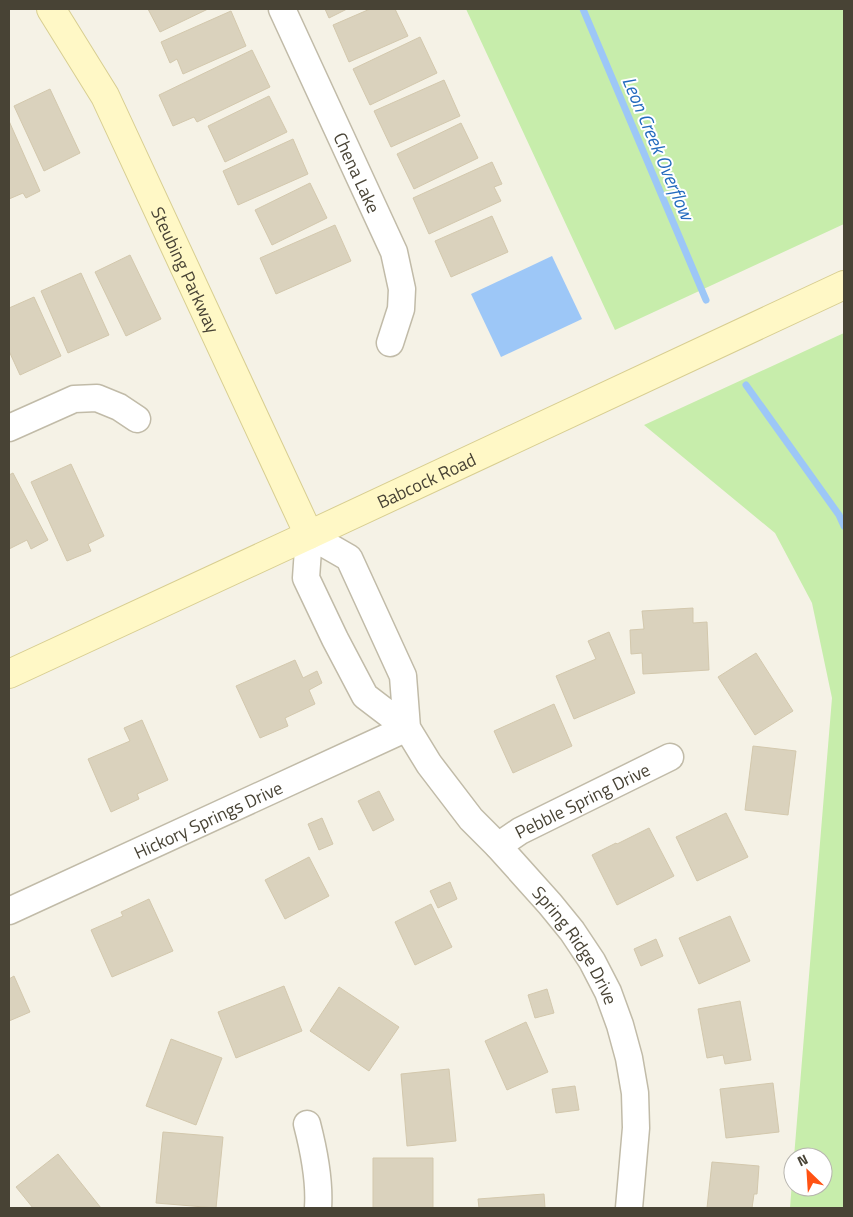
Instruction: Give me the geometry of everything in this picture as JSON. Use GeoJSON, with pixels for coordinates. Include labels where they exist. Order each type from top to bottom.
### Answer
{"type":"FeatureCollection","features":[{"type":"Feature","properties":{"kind":"main road","name":"Steubing Parkway"},"geometry":{"type":"LineString","coordinates":[[51,9],[105,96],[309,536]]}},
{"type":"Feature","properties":{"kind":"main road","name":"Babcock Road"},"geometry":{"type":"LineString","coordinates":[[9,674],[309,536],[844,285]]}},
{"type":"Feature","properties":{"kind":"street","name":"Chena Lake"},"geometry":{"type":"LineString","coordinates":[[282,9],[394,252],[402,289],[401,309],[390,343]]}},
{"type":"Feature","properties":{"kind":"street"},"geometry":{"type":"LineString","coordinates":[[9,428],[74,399],[97,398],[119,407],[137,419]]}},
{"type":"Feature","properties":{"kind":"street","name":"Spring Ridge Drive"},"geometry":{"type":"LineString","coordinates":[[407,728],[403,676],[349,558],[309,536],[306,578],[365,696],[407,728],[428,764],[471,819],[498,846],[572,931],[592,961],[608,992],[629,1058],[635,1093],[636,1128],[629,1208]]}},
{"type":"Feature","properties":{"kind":"street","name":"Hickory Springs Drive"},"geometry":{"type":"LineString","coordinates":[[9,911],[407,728]]}},
{"type":"Feature","properties":{"kind":"street","name":"Pebble Spring Drive"},"geometry":{"type":"LineString","coordinates":[[498,846],[520,831],[670,757]]}},
{"type":"Feature","properties":{"kind":"street"},"geometry":{"type":"LineString","coordinates":[[307,1124],[314,1155],[319,1196],[318,1208]]}},
{"type":"Feature","properties":{"kind":"green space"},"geometry":{"type":"Polygon","coordinates":[[[466,9],[844,9],[844,224],[615,330],[466,9]]]}},
{"type":"Feature","properties":{"kind":"green space"},"geometry":{"type":"Polygon","coordinates":[[[844,333],[844,1208],[790,1208],[791,1197],[833,1197],[833,1147],[795,1147],[832,698],[812,603],[775,533],[644,425],[844,333]]]}},
{"type":"Feature","properties":{"kind":"water"},"geometry":{"type":"Polygon","coordinates":[[[552,256],[582,319],[501,357],[471,294],[552,256]]]}},
{"type":"Feature","properties":{"kind":"building"},"geometry":{"type":"Polygon","coordinates":[[[148,9],[208,9],[160,32],[148,9]]]}},
{"type":"Feature","properties":{"kind":"building"},"geometry":{"type":"Polygon","coordinates":[[[325,9],[347,9],[329,18],[325,9]]]}},
{"type":"Feature","properties":{"kind":"building"},"geometry":{"type":"Polygon","coordinates":[[[370,9],[395,9],[408,36],[349,62],[333,25],[370,9]]]}},
{"type":"Feature","properties":{"kind":"building"},"geometry":{"type":"Polygon","coordinates":[[[231,11],[246,46],[183,74],[177,59],[170,63],[161,42],[231,11]]]}},
{"type":"Feature","properties":{"kind":"building"},"geometry":{"type":"Polygon","coordinates":[[[420,37],[437,73],[370,105],[353,69],[420,37]]]}},
{"type":"Feature","properties":{"kind":"building"},"geometry":{"type":"Polygon","coordinates":[[[252,50],[270,87],[197,122],[194,117],[173,126],[159,95],[252,50]]]}},
{"type":"Feature","properties":{"kind":"building"},"geometry":{"type":"Polygon","coordinates":[[[444,80],[460,116],[391,147],[374,111],[444,80]]]}},
{"type":"Feature","properties":{"kind":"building"},"geometry":{"type":"Polygon","coordinates":[[[50,89],[80,153],[44,171],[14,106],[50,89]]]}},
{"type":"Feature","properties":{"kind":"building"},"geometry":{"type":"Polygon","coordinates":[[[269,96],[287,132],[225,162],[208,126],[269,96]]]}},
{"type":"Feature","properties":{"kind":"building"},"geometry":{"type":"Polygon","coordinates":[[[9,121],[40,191],[26,198],[23,193],[9,199],[9,121]]]}},
{"type":"Feature","properties":{"kind":"building"},"geometry":{"type":"Polygon","coordinates":[[[461,123],[478,158],[414,189],[397,154],[461,123]]]}},
{"type":"Feature","properties":{"kind":"building"},"geometry":{"type":"Polygon","coordinates":[[[293,139],[308,174],[238,205],[223,171],[293,139]]]}},
{"type":"Feature","properties":{"kind":"building"},"geometry":{"type":"Polygon","coordinates":[[[492,162],[502,184],[494,187],[501,201],[429,234],[413,198],[492,162]]]}},
{"type":"Feature","properties":{"kind":"building"},"geometry":{"type":"Polygon","coordinates":[[[310,183],[327,218],[272,245],[255,210],[310,183]]]}},
{"type":"Feature","properties":{"kind":"building"},"geometry":{"type":"Polygon","coordinates":[[[492,216],[508,252],[451,277],[435,241],[492,216]]]}},
{"type":"Feature","properties":{"kind":"building"},"geometry":{"type":"Polygon","coordinates":[[[335,225],[351,261],[276,294],[260,258],[335,225]]]}},
{"type":"Feature","properties":{"kind":"building"},"geometry":{"type":"Polygon","coordinates":[[[130,255],[161,319],[126,336],[95,272],[130,255]]]}},
{"type":"Feature","properties":{"kind":"building"},"geometry":{"type":"Polygon","coordinates":[[[81,273],[109,335],[68,353],[41,291],[81,273]]]}},
{"type":"Feature","properties":{"kind":"building"},"geometry":{"type":"Polygon","coordinates":[[[34,297],[61,356],[20,375],[9,351],[9,308],[34,297]]]}},
{"type":"Feature","properties":{"kind":"building"},"geometry":{"type":"Polygon","coordinates":[[[71,464],[104,536],[88,544],[91,551],[67,561],[31,482],[71,464]]]}},
{"type":"Feature","properties":{"kind":"building"},"geometry":{"type":"Polygon","coordinates":[[[13,473],[48,540],[31,549],[27,540],[9,549],[9,475],[13,473]]]}},
{"type":"Feature","properties":{"kind":"building"},"geometry":{"type":"Polygon","coordinates":[[[693,608],[693,623],[707,622],[709,670],[643,674],[642,653],[631,654],[630,630],[644,629],[642,611],[693,608]]]}},
{"type":"Feature","properties":{"kind":"building"},"geometry":{"type":"Polygon","coordinates":[[[609,632],[635,693],[574,719],[556,676],[596,659],[588,641],[609,632]]]}},
{"type":"Feature","properties":{"kind":"building"},"geometry":{"type":"Polygon","coordinates":[[[756,653],[793,711],[755,735],[718,677],[756,653]]]}},
{"type":"Feature","properties":{"kind":"building"},"geometry":{"type":"Polygon","coordinates":[[[295,660],[303,678],[317,671],[322,683],[309,690],[315,704],[285,718],[288,726],[260,738],[236,686],[295,660]]]}},
{"type":"Feature","properties":{"kind":"building"},"geometry":{"type":"Polygon","coordinates":[[[554,704],[572,746],[513,773],[494,731],[554,704]]]}},
{"type":"Feature","properties":{"kind":"building"},"geometry":{"type":"Polygon","coordinates":[[[142,720],[168,780],[137,794],[139,799],[111,812],[88,759],[130,741],[124,728],[142,720]]]}},
{"type":"Feature","properties":{"kind":"building"},"geometry":{"type":"Polygon","coordinates":[[[753,746],[796,751],[788,815],[745,810],[753,746]]]}},
{"type":"Feature","properties":{"kind":"building"},"geometry":{"type":"Polygon","coordinates":[[[379,791],[394,820],[373,831],[358,801],[379,791]]]}},
{"type":"Feature","properties":{"kind":"building"},"geometry":{"type":"Polygon","coordinates":[[[726,813],[748,857],[697,881],[676,837],[726,813]]]}},
{"type":"Feature","properties":{"kind":"building"},"geometry":{"type":"Polygon","coordinates":[[[322,818],[333,844],[319,850],[308,824],[322,818]]]}},
{"type":"Feature","properties":{"kind":"building"},"geometry":{"type":"Polygon","coordinates":[[[649,828],[674,876],[617,905],[592,855],[649,828]]]}},
{"type":"Feature","properties":{"kind":"building"},"geometry":{"type":"Polygon","coordinates":[[[309,857],[329,896],[285,919],[265,880],[309,857]]]}},
{"type":"Feature","properties":{"kind":"building"},"geometry":{"type":"Polygon","coordinates":[[[450,882],[457,899],[438,908],[430,891],[450,882]]]}},
{"type":"Feature","properties":{"kind":"building"},"geometry":{"type":"Polygon","coordinates":[[[149,899],[173,951],[112,977],[91,930],[123,916],[121,912],[149,899]]]}},
{"type":"Feature","properties":{"kind":"building"},"geometry":{"type":"Polygon","coordinates":[[[431,904],[452,947],[415,965],[395,922],[431,904]]]}},
{"type":"Feature","properties":{"kind":"building"},"geometry":{"type":"Polygon","coordinates":[[[730,916],[750,961],[699,984],[679,938],[730,916]]]}},
{"type":"Feature","properties":{"kind":"building"},"geometry":{"type":"Polygon","coordinates":[[[656,939],[663,956],[641,966],[634,949],[656,939]]]}},
{"type":"Feature","properties":{"kind":"building"},"geometry":{"type":"Polygon","coordinates":[[[14,976],[30,1012],[9,1021],[9,979],[14,976]]]}},
{"type":"Feature","properties":{"kind":"building"},"geometry":{"type":"Polygon","coordinates":[[[284,986],[302,1031],[236,1058],[218,1012],[284,986]]]}},
{"type":"Feature","properties":{"kind":"building"},"geometry":{"type":"Polygon","coordinates":[[[339,987],[399,1027],[369,1071],[310,1031],[339,987]]]}},
{"type":"Feature","properties":{"kind":"building"},"geometry":{"type":"Polygon","coordinates":[[[547,989],[554,1013],[535,1018],[528,995],[547,989]]]}},
{"type":"Feature","properties":{"kind":"building"},"geometry":{"type":"Polygon","coordinates":[[[740,1001],[751,1060],[725,1064],[723,1055],[707,1058],[698,1009],[740,1001]]]}},
{"type":"Feature","properties":{"kind":"building"},"geometry":{"type":"Polygon","coordinates":[[[526,1022],[548,1072],[507,1090],[485,1041],[526,1022]]]}},
{"type":"Feature","properties":{"kind":"building"},"geometry":{"type":"Polygon","coordinates":[[[171,1039],[222,1058],[196,1125],[146,1106],[171,1039]]]}},
{"type":"Feature","properties":{"kind":"building"},"geometry":{"type":"Polygon","coordinates":[[[449,1069],[456,1141],[407,1146],[401,1074],[449,1069]]]}},
{"type":"Feature","properties":{"kind":"building"},"geometry":{"type":"Polygon","coordinates":[[[773,1083],[779,1132],[726,1138],[720,1089],[773,1083]]]}},
{"type":"Feature","properties":{"kind":"building"},"geometry":{"type":"Polygon","coordinates":[[[575,1086],[579,1110],[556,1113],[552,1089],[575,1086]]]}},
{"type":"Feature","properties":{"kind":"building"},"geometry":{"type":"Polygon","coordinates":[[[163,1132],[223,1137],[216,1208],[156,1203],[163,1132]]]}},
{"type":"Feature","properties":{"kind":"building"},"geometry":{"type":"Polygon","coordinates":[[[58,1154],[101,1208],[33,1208],[16,1187],[58,1154]]]}},
{"type":"Feature","properties":{"kind":"building"},"geometry":{"type":"Polygon","coordinates":[[[373,1158],[433,1158],[433,1208],[373,1208],[373,1158]]]}},
{"type":"Feature","properties":{"kind":"building"},"geometry":{"type":"Polygon","coordinates":[[[712,1162],[759,1166],[757,1194],[754,1194],[752,1208],[707,1208],[712,1162]]]}},
{"type":"Feature","properties":{"kind":"building"},"geometry":{"type":"Polygon","coordinates":[[[544,1194],[545,1208],[479,1208],[478,1199],[544,1194]]]}},
{"type":"Feature","properties":{"kind":"waterway","name":"Leon Creek Overflow"},"geometry":{"type":"LineString","coordinates":[[583,9],[706,300]]}},
{"type":"Feature","properties":{"kind":"waterway","name":"Leon Creek Overflow"},"geometry":{"type":"LineString","coordinates":[[746,385],[839,515],[844,526]]}}]}
